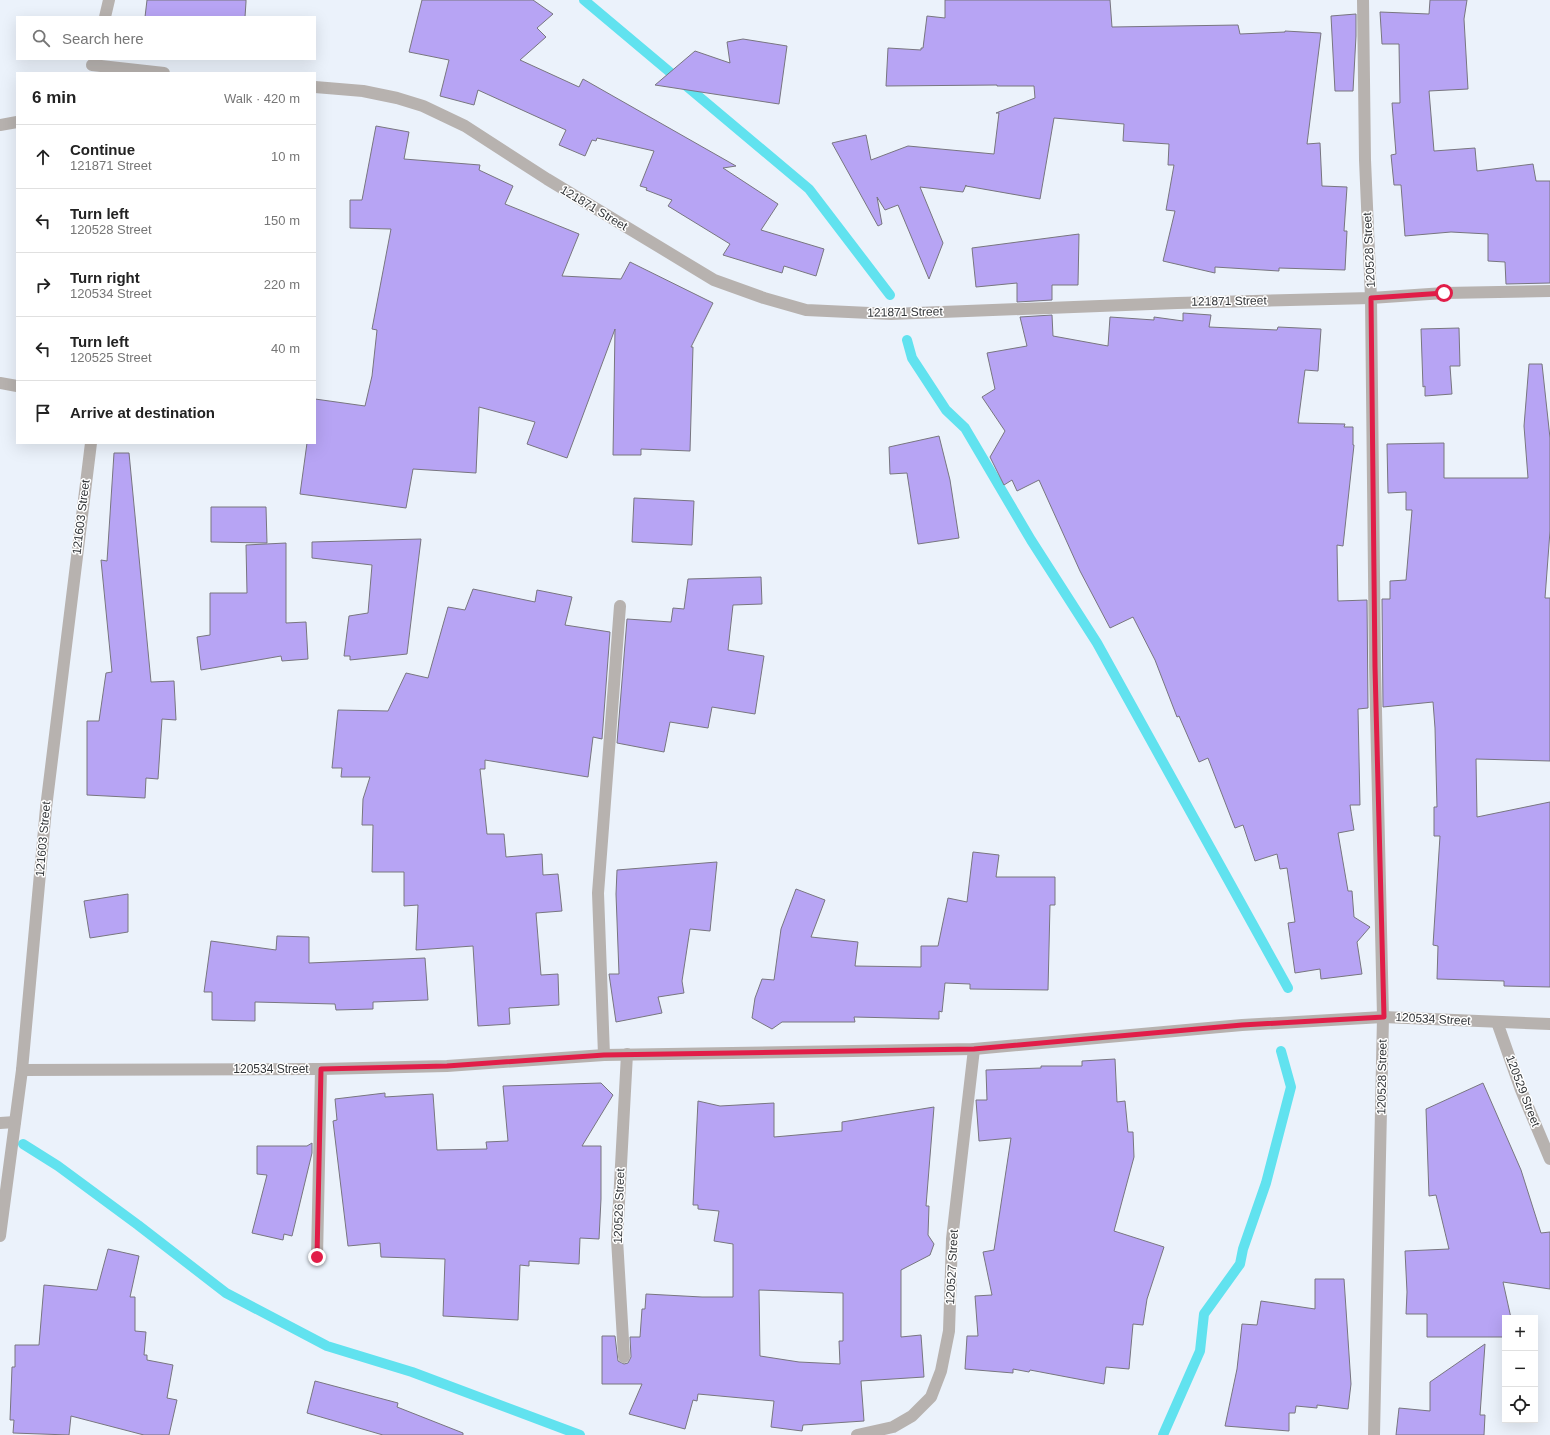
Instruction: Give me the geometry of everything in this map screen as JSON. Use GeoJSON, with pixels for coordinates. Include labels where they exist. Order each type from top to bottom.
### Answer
{"type":"FeatureCollection","features":[{"type":"Feature","properties":{"kind":"street"},"geometry":{"type":"LineString","coordinates":[[105,16],[109,0]]}},
{"type":"Feature","properties":{"kind":"street","name":"120528 Street"},"geometry":{"type":"LineString","coordinates":[[1363,0],[1365,160],[1371,298],[1375,667],[1384,1017],[1374,1435]]}},
{"type":"Feature","properties":{"kind":"street"},"geometry":{"type":"LineString","coordinates":[[92,66],[154,72]]}},
{"type":"Feature","properties":{"kind":"street","name":"121871 Street"},"geometry":{"type":"LineString","coordinates":[[316,88],[362,91],[397,98],[423,106],[465,126],[547,179],[714,280],[764,298],[806,310],[891,314],[1177,302],[1371,298],[1444,293],[1550,291]]}},
{"type":"Feature","properties":{"kind":"street"},"geometry":{"type":"LineString","coordinates":[[0,125],[16,122]]}},
{"type":"Feature","properties":{"kind":"street"},"geometry":{"type":"LineString","coordinates":[[0,383],[16,386]]}},
{"type":"Feature","properties":{"kind":"street","name":"121603 Street"},"geometry":{"type":"LineString","coordinates":[[0,1236],[22,1070],[46,808],[91,444]]}},
{"type":"Feature","properties":{"kind":"street"},"geometry":{"type":"LineString","coordinates":[[604,1055],[598,893],[610,754],[620,606]]}},
{"type":"Feature","properties":{"kind":"street","name":"120534 Street"},"geometry":{"type":"LineString","coordinates":[[22,1070],[321,1069],[447,1066],[628,1054],[974,1049],[1212,1027],[1384,1017],[1550,1024]]}},
{"type":"Feature","properties":{"kind":"street","name":"120529 Street"},"geometry":{"type":"LineString","coordinates":[[1496,1022],[1521,1090],[1550,1159]]}},
{"type":"Feature","properties":{"kind":"street","name":"120527 Street"},"geometry":{"type":"LineString","coordinates":[[857,1435],[893,1428],[912,1416],[931,1397],[941,1371],[949,1331],[952,1239],[974,1049]]}},
{"type":"Feature","properties":{"kind":"street","name":"120526 Street"},"geometry":{"type":"LineString","coordinates":[[624,1357],[617,1239],[628,1054]]}},
{"type":"Feature","properties":{"kind":"street"},"geometry":{"type":"LineString","coordinates":[[317,1257],[321,1069]]}},
{"type":"Feature","properties":{"kind":"street"},"geometry":{"type":"LineString","coordinates":[[0,1123],[15,1122]]}},
{"type":"Feature","properties":{"kind":"building"},"geometry":{"type":"Polygon","coordinates":[[[147,0],[246,0],[245,16],[145,16],[147,0]]]}},
{"type":"Feature","properties":{"kind":"building"},"geometry":{"type":"Polygon","coordinates":[[[422,0],[533,0],[553,14],[537,28],[546,37],[520,60],[579,87],[583,79],[736,166],[723,168],[778,204],[761,230],[824,249],[816,276],[784,266],[782,273],[723,255],[730,244],[668,206],[672,200],[646,190],[647,188],[640,186],[654,151],[597,138],[596,141],[592,140],[585,156],[559,145],[566,130],[478,90],[474,105],[440,96],[449,60],[409,52],[422,0]]]}},
{"type":"Feature","properties":{"kind":"building"},"geometry":{"type":"Polygon","coordinates":[[[945,0],[1110,0],[1112,27],[1238,25],[1240,34],[1285,31],[1321,33],[1307,144],[1320,143],[1322,186],[1347,187],[1344,231],[1347,231],[1345,270],[1279,268],[1279,271],[1215,267],[1215,273],[1163,261],[1175,211],[1166,210],[1174,165],[1168,165],[1169,144],[1123,141],[1124,124],[1054,118],[1040,199],[966,185],[963,192],[920,187],[943,243],[929,279],[898,205],[885,210],[877,197],[882,224],[878,226],[832,143],[866,135],[871,160],[908,146],[994,154],[999,113],[996,113],[1035,98],[1034,86],[886,86],[888,48],[921,50],[921,48],[923,48],[927,16],[945,18],[945,0]]]}},
{"type":"Feature","properties":{"kind":"building"},"geometry":{"type":"Polygon","coordinates":[[[1430,0],[1467,0],[1464,19],[1468,89],[1429,91],[1434,151],[1475,148],[1477,171],[1533,164],[1536,181],[1550,181],[1550,283],[1506,284],[1505,262],[1488,261],[1488,234],[1451,232],[1405,236],[1401,185],[1394,185],[1391,155],[1396,154],[1392,103],[1400,103],[1399,44],[1382,44],[1380,12],[1429,14],[1430,0]]]}},
{"type":"Feature","properties":{"kind":"building"},"geometry":{"type":"Polygon","coordinates":[[[1356,14],[1353,91],[1335,91],[1331,16],[1356,14]]]}},
{"type":"Feature","properties":{"kind":"building"},"geometry":{"type":"Polygon","coordinates":[[[743,39],[787,46],[779,104],[655,85],[695,51],[730,63],[727,42],[743,39]]]}},
{"type":"Feature","properties":{"kind":"building"},"geometry":{"type":"Polygon","coordinates":[[[376,126],[409,132],[404,159],[480,165],[479,170],[513,186],[505,204],[579,234],[562,276],[621,279],[630,262],[713,303],[691,347],[693,347],[690,451],[641,449],[641,455],[613,455],[615,329],[567,458],[527,444],[535,422],[479,407],[476,473],[413,469],[406,508],[300,494],[307,444],[316,444],[316,399],[365,406],[372,376],[377,330],[372,329],[391,229],[350,228],[350,200],[362,200],[376,126]]]}},
{"type":"Feature","properties":{"kind":"building"},"geometry":{"type":"Polygon","coordinates":[[[1079,234],[1078,285],[1052,285],[1052,300],[1017,302],[1017,283],[976,287],[972,248],[1079,234]]]}},
{"type":"Feature","properties":{"kind":"building"},"geometry":{"type":"Polygon","coordinates":[[[1183,313],[1211,315],[1209,327],[1277,330],[1278,327],[1321,329],[1318,371],[1305,370],[1298,423],[1345,424],[1344,427],[1353,427],[1354,445],[1343,546],[1337,545],[1338,601],[1367,600],[1368,708],[1358,709],[1360,805],[1350,805],[1354,830],[1338,833],[1348,891],[1352,891],[1354,917],[1370,927],[1357,942],[1362,974],[1321,979],[1320,969],[1295,973],[1288,923],[1295,922],[1287,868],[1280,869],[1277,854],[1255,861],[1243,825],[1235,828],[1208,758],[1199,762],[1179,716],[1177,717],[1155,660],[1133,617],[1110,628],[1080,571],[1039,480],[1017,491],[1012,480],[1004,485],[990,457],[1005,431],[982,397],[995,389],[987,353],[1027,346],[1020,317],[1052,315],[1053,336],[1108,346],[1110,317],[1154,320],[1154,317],[1183,321],[1183,313]]]}},
{"type":"Feature","properties":{"kind":"building"},"geometry":{"type":"Polygon","coordinates":[[[1459,328],[1460,366],[1450,366],[1452,394],[1425,396],[1425,386],[1423,387],[1421,329],[1459,328]]]}},
{"type":"Feature","properties":{"kind":"building"},"geometry":{"type":"Polygon","coordinates":[[[1529,364],[1542,364],[1550,438],[1550,531],[1545,598],[1550,598],[1550,761],[1476,759],[1477,817],[1550,802],[1550,987],[1504,986],[1504,981],[1437,979],[1438,946],[1433,945],[1440,836],[1434,836],[1434,807],[1437,807],[1433,702],[1383,707],[1382,599],[1390,599],[1390,581],[1406,580],[1412,510],[1406,510],[1406,492],[1388,493],[1387,444],[1444,443],[1444,478],[1528,478],[1524,426],[1529,364]]]}},
{"type":"Feature","properties":{"kind":"building"},"geometry":{"type":"Polygon","coordinates":[[[939,436],[950,480],[959,538],[918,544],[907,473],[890,474],[889,447],[939,436]]]}},
{"type":"Feature","properties":{"kind":"building"},"geometry":{"type":"Polygon","coordinates":[[[114,453],[129,453],[151,682],[174,681],[176,720],[162,719],[158,779],[146,778],[145,798],[87,795],[87,721],[99,721],[106,673],[112,672],[101,560],[107,561],[114,453]]]}},
{"type":"Feature","properties":{"kind":"building"},"geometry":{"type":"Polygon","coordinates":[[[634,498],[694,501],[692,545],[632,542],[634,498]]]}},
{"type":"Feature","properties":{"kind":"building"},"geometry":{"type":"Polygon","coordinates":[[[211,507],[266,507],[267,543],[211,542],[211,507]]]}},
{"type":"Feature","properties":{"kind":"building"},"geometry":{"type":"Polygon","coordinates":[[[421,539],[407,654],[350,660],[350,656],[344,656],[349,616],[368,613],[372,565],[312,558],[312,542],[421,539]]]}},
{"type":"Feature","properties":{"kind":"building"},"geometry":{"type":"Polygon","coordinates":[[[286,543],[286,623],[306,622],[308,659],[282,661],[281,656],[201,670],[197,637],[210,635],[210,593],[247,593],[246,545],[286,543]]]}},
{"type":"Feature","properties":{"kind":"building"},"geometry":{"type":"Polygon","coordinates":[[[761,577],[762,604],[733,605],[728,650],[764,656],[755,714],[712,707],[708,728],[670,722],[664,752],[617,743],[627,619],[671,622],[673,608],[684,609],[688,579],[761,577]]]}},
{"type":"Feature","properties":{"kind":"building"},"geometry":{"type":"Polygon","coordinates":[[[473,589],[535,602],[537,590],[572,597],[565,625],[610,632],[602,739],[593,737],[588,777],[485,760],[485,769],[480,769],[487,834],[504,834],[506,857],[542,854],[543,875],[558,874],[562,911],[536,913],[541,975],[558,974],[559,1005],[509,1008],[510,1024],[478,1026],[473,946],[416,950],[418,905],[404,906],[404,872],[372,872],[373,825],[362,825],[363,799],[370,777],[341,777],[342,768],[332,768],[338,710],[388,711],[406,673],[428,678],[448,607],[465,610],[473,589]]]}},
{"type":"Feature","properties":{"kind":"building"},"geometry":{"type":"Polygon","coordinates":[[[973,852],[999,855],[996,877],[1055,877],[1055,905],[1050,905],[1048,990],[970,989],[970,984],[945,983],[942,1012],[939,1011],[939,1019],[854,1017],[855,1022],[782,1022],[772,1029],[752,1018],[755,998],[762,979],[774,980],[781,929],[796,889],[825,900],[811,937],[858,942],[855,966],[921,967],[921,946],[938,946],[948,898],[967,902],[973,852]]]}},
{"type":"Feature","properties":{"kind":"building"},"geometry":{"type":"Polygon","coordinates":[[[717,862],[710,931],[690,929],[682,981],[684,993],[658,997],[662,1013],[616,1022],[609,974],[619,974],[616,894],[617,870],[717,862]]]}},
{"type":"Feature","properties":{"kind":"building"},"geometry":{"type":"Polygon","coordinates":[[[128,894],[128,932],[90,938],[84,901],[128,894]]]}},
{"type":"Feature","properties":{"kind":"building"},"geometry":{"type":"Polygon","coordinates":[[[277,936],[309,937],[309,963],[425,958],[428,1000],[373,1002],[373,1009],[336,1010],[335,1004],[255,1002],[255,1021],[212,1020],[212,992],[204,992],[211,941],[276,950],[277,936]]]}},
{"type":"Feature","properties":{"kind":"building"},"geometry":{"type":"Polygon","coordinates":[[[1115,1059],[1117,1102],[1125,1101],[1128,1132],[1133,1132],[1134,1157],[1114,1231],[1164,1247],[1147,1299],[1143,1325],[1133,1324],[1129,1369],[1106,1367],[1104,1384],[1030,1370],[1029,1372],[1013,1369],[1013,1373],[965,1369],[967,1336],[978,1336],[975,1296],[992,1295],[983,1252],[994,1250],[1011,1138],[979,1141],[976,1100],[987,1100],[986,1070],[1041,1068],[1041,1066],[1082,1066],[1082,1061],[1115,1059]]]}},
{"type":"Feature","properties":{"kind":"building"},"geometry":{"type":"Polygon","coordinates":[[[601,1083],[613,1095],[582,1146],[601,1146],[599,1239],[580,1238],[579,1264],[529,1261],[529,1266],[520,1265],[518,1320],[443,1316],[445,1259],[381,1257],[380,1243],[348,1246],[333,1121],[337,1120],[335,1099],[385,1093],[385,1097],[433,1094],[437,1150],[487,1149],[486,1142],[508,1141],[503,1086],[601,1083]]]}},
{"type":"Feature","properties":{"kind":"building"},"geometry":{"type":"Polygon","coordinates":[[[1483,1083],[1521,1170],[1541,1233],[1550,1232],[1550,1289],[1503,1282],[1510,1315],[1502,1315],[1502,1337],[1427,1337],[1427,1314],[1406,1314],[1407,1292],[1405,1251],[1449,1249],[1436,1195],[1429,1196],[1426,1109],[1483,1083]]]}},
{"type":"Feature","properties":{"kind":"building"},"geometry":{"type":"Polygon","coordinates":[[[698,1101],[720,1106],[774,1103],[774,1137],[842,1131],[842,1122],[934,1107],[926,1206],[929,1206],[928,1235],[934,1244],[930,1255],[901,1270],[901,1337],[921,1335],[924,1377],[861,1381],[864,1421],[803,1425],[802,1431],[771,1427],[774,1401],[698,1394],[697,1401],[693,1400],[685,1429],[629,1414],[642,1384],[602,1384],[602,1336],[615,1336],[618,1361],[624,1364],[628,1363],[631,1357],[630,1337],[640,1337],[642,1309],[645,1309],[646,1294],[733,1297],[733,1244],[714,1241],[719,1211],[698,1209],[698,1205],[693,1205],[698,1101]],[[759,1290],[760,1356],[799,1362],[840,1364],[839,1341],[843,1341],[843,1293],[759,1290]]]}},
{"type":"Feature","properties":{"kind":"building"},"geometry":{"type":"Polygon","coordinates":[[[312,1143],[312,1153],[292,1236],[284,1234],[283,1240],[252,1233],[267,1175],[257,1174],[257,1146],[307,1146],[312,1143]]]}},
{"type":"Feature","properties":{"kind":"building"},"geometry":{"type":"Polygon","coordinates":[[[108,1249],[139,1256],[130,1297],[135,1297],[135,1331],[146,1332],[144,1355],[147,1355],[147,1360],[173,1365],[167,1398],[177,1400],[169,1435],[144,1435],[71,1416],[69,1435],[13,1433],[14,1420],[10,1420],[12,1367],[15,1367],[15,1345],[39,1345],[44,1285],[97,1290],[108,1249]]]}},
{"type":"Feature","properties":{"kind":"building"},"geometry":{"type":"Polygon","coordinates":[[[1315,1279],[1344,1279],[1351,1384],[1348,1409],[1317,1405],[1317,1408],[1296,1406],[1295,1413],[1289,1413],[1289,1431],[1225,1426],[1237,1369],[1242,1324],[1257,1325],[1261,1301],[1315,1309],[1315,1279]]]}},
{"type":"Feature","properties":{"kind":"building"},"geometry":{"type":"Polygon","coordinates":[[[1485,1344],[1480,1415],[1485,1415],[1484,1435],[1396,1435],[1399,1408],[1430,1411],[1430,1382],[1485,1344]]]}},
{"type":"Feature","properties":{"kind":"building"},"geometry":{"type":"Polygon","coordinates":[[[315,1381],[398,1403],[397,1407],[463,1433],[463,1435],[383,1435],[307,1413],[315,1381]]]}},
{"type":"Feature","properties":{"kind":"waterway"},"geometry":{"type":"LineString","coordinates":[[584,0],[809,189],[890,295]]}},
{"type":"Feature","properties":{"kind":"waterway"},"geometry":{"type":"LineString","coordinates":[[907,340],[912,358],[946,410],[965,428],[1031,540],[1097,643],[1288,988]]}},
{"type":"Feature","properties":{"kind":"waterway"},"geometry":{"type":"LineString","coordinates":[[1163,1435],[1200,1351],[1204,1314],[1240,1264],[1243,1249],[1266,1183],[1291,1087],[1281,1051]]}},
{"type":"Feature","properties":{"kind":"waterway"},"geometry":{"type":"LineString","coordinates":[[23,1144],[58,1166],[226,1293],[327,1346],[412,1372],[580,1435]]}},
{"type":"Feature","properties":{"kind":"route"},"geometry":{"type":"LineString","coordinates":[[317,1257],[321,1069],[447,1066],[604,1055],[974,1049],[1290,1021],[1384,1017],[1375,667],[1371,298],[1444,293]]}}]}
